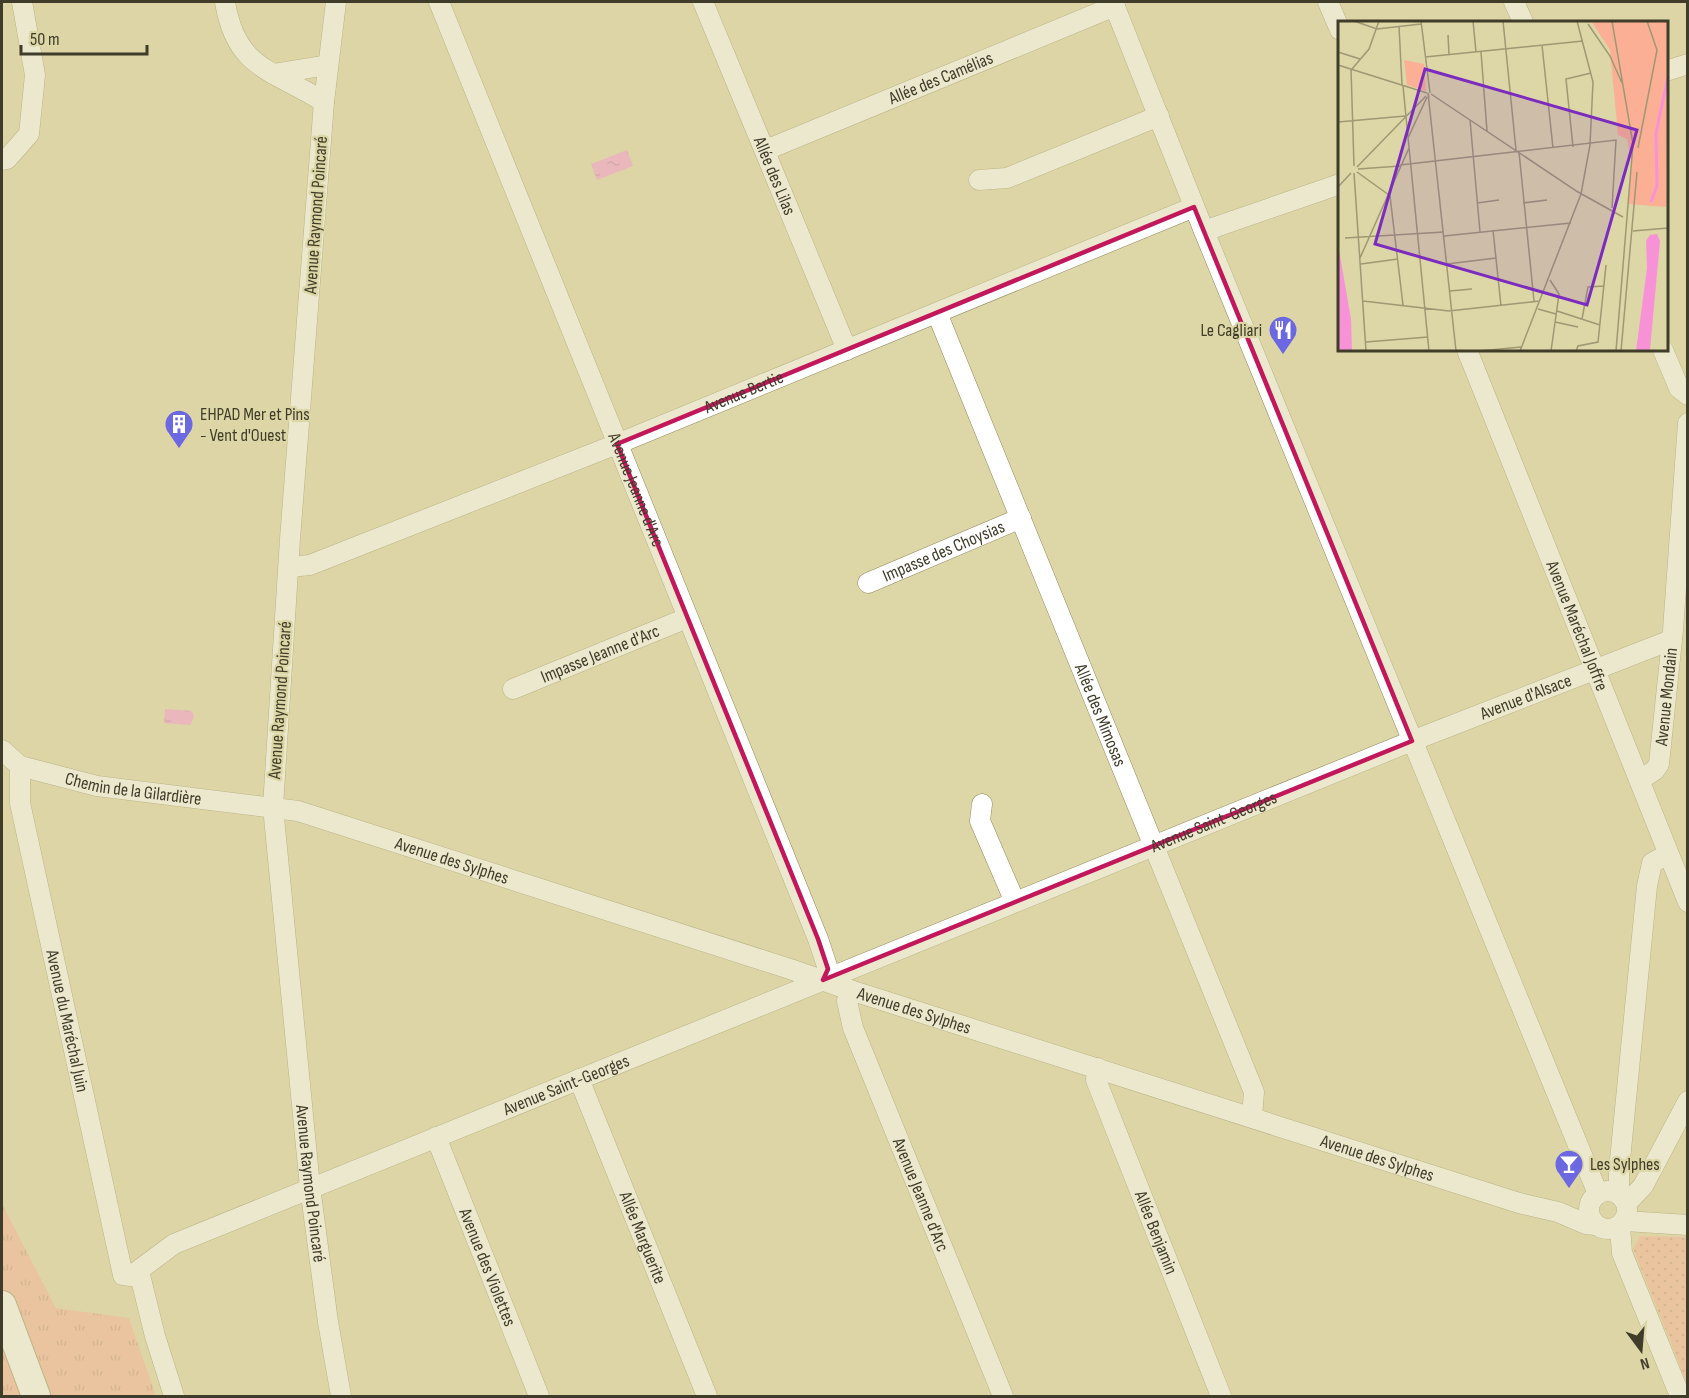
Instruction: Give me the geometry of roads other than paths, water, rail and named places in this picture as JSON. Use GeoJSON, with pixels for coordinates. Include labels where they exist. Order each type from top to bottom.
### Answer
{"type":"FeatureCollection","features":[{"type":"Feature","properties":{"kind":"highway"},"geometry":{"type":"LineString","coordinates":[[2,1305],[36,1396]]}},
{"type":"Feature","properties":{"kind":"street"},"geometry":{"type":"LineString","coordinates":[[2,160],[7,159],[29,134],[35,75],[22,2]]}},
{"type":"Feature","properties":{"kind":"street"},"geometry":{"type":"LineString","coordinates":[[225,2],[228,20],[241,47],[256,65],[324,102]]}},
{"type":"Feature","properties":{"kind":"street","name":"Avenue Raymond Poincaré"},"geometry":{"type":"LineString","coordinates":[[336,2],[324,102],[273,807],[310,1187],[328,1322],[341,1396]]}},
{"type":"Feature","properties":{"kind":"street","name":"Avenue Jeanne d'Arc"},"geometry":{"type":"LineString","coordinates":[[439,2],[818,939],[828,969],[823,980]]}},
{"type":"Feature","properties":{"kind":"street","name":"Allée des Lilas"},"geometry":{"type":"LineString","coordinates":[[703,2],[847,350]]}},
{"type":"Feature","properties":{"kind":"street"},"geometry":{"type":"LineString","coordinates":[[1328,2],[1338,25]]}},
{"type":"Feature","properties":{"kind":"street"},"geometry":{"type":"LineString","coordinates":[[1514,2],[1523,21]]}},
{"type":"Feature","properties":{"kind":"street"},"geometry":{"type":"LineString","coordinates":[[1114,4],[1194,207],[1412,741],[1612,1212],[1622,1253],[1680,1396]]}},
{"type":"Feature","properties":{"kind":"street","name":"Allée des Camélias"},"geometry":{"type":"LineString","coordinates":[[766,150],[1114,4]]}},
{"type":"Feature","properties":{"kind":"street"},"geometry":{"type":"LineString","coordinates":[[1668,71],[1688,64]]}},
{"type":"Feature","properties":{"kind":"street"},"geometry":{"type":"LineString","coordinates":[[273,74],[328,65]]}},
{"type":"Feature","properties":{"kind":"street"},"geometry":{"type":"LineString","coordinates":[[979,180],[1007,178],[1159,116]]}},
{"type":"Feature","properties":{"kind":"street"},"geometry":{"type":"LineString","coordinates":[[1204,231],[1338,185]]}},
{"type":"Feature","properties":{"kind":"street","name":"Avenue Bertie"},"geometry":{"type":"LineString","coordinates":[[289,567],[310,565],[617,444],[1194,207]]}},
{"type":"Feature","properties":{"kind":"street","name":"Allée des Mimosas"},"geometry":{"type":"LineString","coordinates":[[937,313],[1254,1092],[1252,1117]]}},
{"type":"Feature","properties":{"kind":"street","name":"Avenue Maréchal Joffre"},"geometry":{"type":"LineString","coordinates":[[1467,351],[1688,902]]}},
{"type":"Feature","properties":{"kind":"street"},"geometry":{"type":"LineString","coordinates":[[1663,351],[1679,388],[1688,395]]}},
{"type":"Feature","properties":{"kind":"street","name":"Avenue Mondain"},"geometry":{"type":"LineString","coordinates":[[1640,780],[1655,770],[1659,764],[1677,634],[1688,423]]}},
{"type":"Feature","properties":{"kind":"street","name":"Impasse des Choysias"},"geometry":{"type":"LineString","coordinates":[[868,583],[1021,518]]}},
{"type":"Feature","properties":{"kind":"street","name":"Impasse Jeanne d'Arc"},"geometry":{"type":"LineString","coordinates":[[513,689],[687,618]]}},
{"type":"Feature","properties":{"kind":"street","name":"Avenue d'Alsace"},"geometry":{"type":"LineString","coordinates":[[1412,741],[1595,670],[1677,634]]}},
{"type":"Feature","properties":{"kind":"street","name":"Avenue Saint-Georges"},"geometry":{"type":"LineString","coordinates":[[131,1273],[174,1244],[310,1187],[1412,741]]}},
{"type":"Feature","properties":{"kind":"street","name":"Chemin de la Gilardière"},"geometry":{"type":"LineString","coordinates":[[2,750],[20,766],[97,786],[273,807]]}},
{"type":"Feature","properties":{"kind":"street","name":"Avenue du Maréchal Juin"},"geometry":{"type":"LineString","coordinates":[[20,766],[20,803],[131,1273],[155,1336],[174,1396]]}},
{"type":"Feature","properties":{"kind":"street"},"geometry":{"type":"LineString","coordinates":[[982,804],[980,821],[1015,902]]}},
{"type":"Feature","properties":{"kind":"street","name":"Avenue des Sylphes"},"geometry":{"type":"LineString","coordinates":[[273,807],[310,814],[850,990],[1519,1203],[1558,1212],[1586,1224],[1612,1212],[1658,1224],[1688,1225]]}},
{"type":"Feature","properties":{"kind":"street"},"geometry":{"type":"LineString","coordinates":[[1612,1212],[1647,886],[1652,863],[1668,854]]}},
{"type":"Feature","properties":{"kind":"street","name":"Avenue Jeanne d'Arc"},"geometry":{"type":"LineString","coordinates":[[850,990],[846,1001],[853,1028],[1003,1396]]}},
{"type":"Feature","properties":{"kind":"street","name":"Allée Benjamin"},"geometry":{"type":"LineString","coordinates":[[1098,1068],[1096,1080],[1221,1396]]}},
{"type":"Feature","properties":{"kind":"street","name":"Allée Marguerite"},"geometry":{"type":"LineString","coordinates":[[579,1079],[707,1396]]}},
{"type":"Feature","properties":{"kind":"street"},"geometry":{"type":"LineString","coordinates":[[1612,1212],[1643,1186],[1688,1101]]}},
{"type":"Feature","properties":{"kind":"street","name":"Avenue des Violettes"},"geometry":{"type":"LineString","coordinates":[[436,1137],[539,1396]]}},
{"type":"Feature","properties":{"kind":"water"},"geometry":{"type":"Polygon","coordinates":[[[627,150],[633,166],[597,180],[591,164],[627,150]]]}},
{"type":"Feature","properties":{"kind":"water"},"geometry":{"type":"Polygon","coordinates":[[[165,709],[192,711],[194,717],[190,725],[164,723],[165,709]]]}},
{"type":"Feature","properties":{"kind":"place","name":"Le Cagliari"},"geometry":{"type":"Point","coordinates":[1283,356]}},
{"type":"Feature","properties":{"kind":"place","name":"EHPAD Mer et Pins - Vent d'Ouest"},"geometry":{"type":"Point","coordinates":[179,450]}},
{"type":"Feature","properties":{"kind":"place","name":"Les Sylphes"},"geometry":{"type":"Point","coordinates":[1569,1190]}}]}
